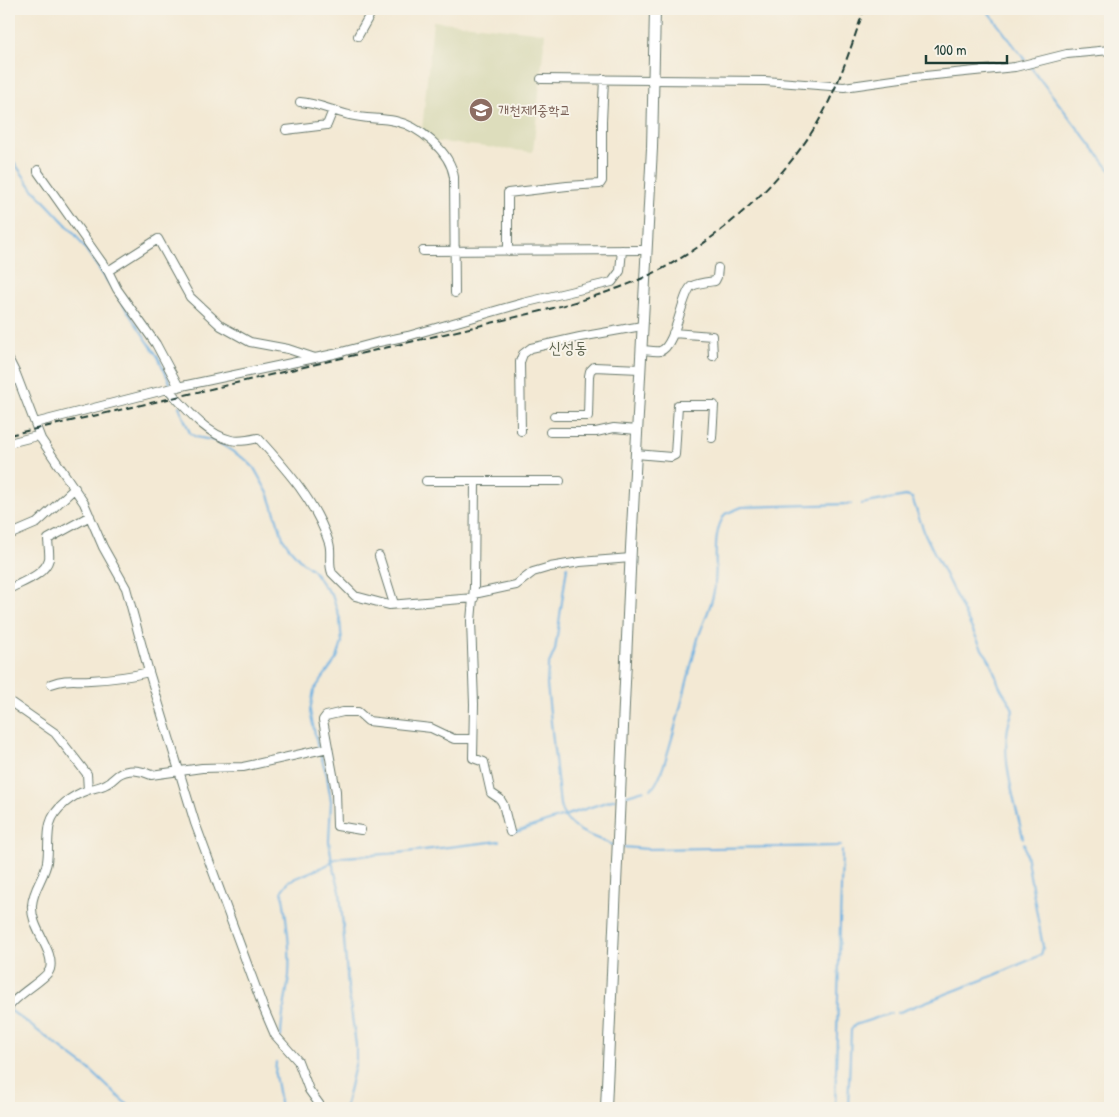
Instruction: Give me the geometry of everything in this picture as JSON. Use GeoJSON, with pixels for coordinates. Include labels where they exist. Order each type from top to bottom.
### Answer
{"type":"FeatureCollection","features":[{"type":"Feature","properties":{"kind":"main road"},"geometry":{"type":"LineString","coordinates":[[606,1108],[654,80],[655,9]]}},
{"type":"Feature","properties":{"kind":"street"},"geometry":{"type":"LineString","coordinates":[[358,36],[373,9]]}},
{"type":"Feature","properties":{"kind":"street"},"geometry":{"type":"LineString","coordinates":[[540,79],[772,81],[844,87],[915,76],[1014,67],[1068,54],[1110,50]]}},
{"type":"Feature","properties":{"kind":"street"},"geometry":{"type":"LineString","coordinates":[[508,251],[508,193],[600,184],[602,181],[604,79]]}},
{"type":"Feature","properties":{"kind":"street"},"geometry":{"type":"LineString","coordinates":[[300,102],[358,117],[397,121],[417,131],[437,145],[452,169],[455,292]]}},
{"type":"Feature","properties":{"kind":"street"},"geometry":{"type":"LineString","coordinates":[[286,130],[327,125],[333,110]]}},
{"type":"Feature","properties":{"kind":"street"},"geometry":{"type":"LineString","coordinates":[[38,170],[156,344],[179,387]]}},
{"type":"Feature","properties":{"kind":"street"},"geometry":{"type":"LineString","coordinates":[[108,271],[158,239],[190,297],[221,326],[241,339],[288,349],[315,358]]}},
{"type":"Feature","properties":{"kind":"street"},"geometry":{"type":"LineString","coordinates":[[36,422],[168,389],[408,336],[523,303],[612,282],[620,271],[622,250]]}},
{"type":"Feature","properties":{"kind":"street"},"geometry":{"type":"LineString","coordinates":[[422,251],[645,250]]}},
{"type":"Feature","properties":{"kind":"street"},"geometry":{"type":"LineString","coordinates":[[641,350],[663,350],[673,334],[688,290],[693,285],[715,281],[718,268]]}},
{"type":"Feature","properties":{"kind":"street"},"geometry":{"type":"LineString","coordinates":[[521,430],[520,362],[526,351],[531,348],[580,337],[642,326]]}},
{"type":"Feature","properties":{"kind":"street"},"geometry":{"type":"LineString","coordinates":[[673,334],[712,336],[713,356]]}},
{"type":"Feature","properties":{"kind":"street"},"geometry":{"type":"LineString","coordinates":[[9,360],[36,422],[41,439],[75,488],[90,516],[103,547],[126,588],[149,672],[195,823],[270,1026],[298,1061],[309,1090],[322,1108]]}},
{"type":"Feature","properties":{"kind":"street"},"geometry":{"type":"LineString","coordinates":[[554,416],[588,416],[588,376],[594,368],[640,369]]}},
{"type":"Feature","properties":{"kind":"street"},"geometry":{"type":"LineString","coordinates":[[168,389],[198,420],[222,437],[239,441],[258,438],[297,482],[319,520],[330,544],[330,569],[332,573],[355,596],[389,605],[474,596],[516,585],[532,572],[550,567],[580,562],[631,558]]}},
{"type":"Feature","properties":{"kind":"street"},"geometry":{"type":"LineString","coordinates":[[636,454],[671,457],[675,455],[678,405],[714,405],[712,438]]}},
{"type":"Feature","properties":{"kind":"street"},"geometry":{"type":"LineString","coordinates":[[550,432],[596,432],[614,428],[637,430]]}},
{"type":"Feature","properties":{"kind":"street"},"geometry":{"type":"LineString","coordinates":[[9,443],[37,436],[41,439]]}},
{"type":"Feature","properties":{"kind":"street"},"geometry":{"type":"LineString","coordinates":[[426,481],[560,481]]}},
{"type":"Feature","properties":{"kind":"street"},"geometry":{"type":"LineString","coordinates":[[475,482],[474,596],[471,621],[474,704],[473,758],[484,762],[491,793],[503,804],[510,832]]}},
{"type":"Feature","properties":{"kind":"street"},"geometry":{"type":"LineString","coordinates":[[9,535],[37,523],[75,488]]}},
{"type":"Feature","properties":{"kind":"street"},"geometry":{"type":"LineString","coordinates":[[9,589],[46,567],[49,556],[48,539],[90,516]]}},
{"type":"Feature","properties":{"kind":"street"},"geometry":{"type":"LineString","coordinates":[[379,556],[394,604]]}},
{"type":"Feature","properties":{"kind":"street"},"geometry":{"type":"LineString","coordinates":[[51,684],[64,679],[84,681],[119,679],[149,672]]}},
{"type":"Feature","properties":{"kind":"street"},"geometry":{"type":"LineString","coordinates":[[9,702],[58,736],[87,774],[88,790]]}},
{"type":"Feature","properties":{"kind":"street"},"geometry":{"type":"LineString","coordinates":[[360,830],[337,826],[336,791],[324,717],[343,712],[358,712],[368,721],[431,728],[454,739],[473,739]]}},
{"type":"Feature","properties":{"kind":"street"},"geometry":{"type":"LineString","coordinates":[[9,1008],[15,999],[48,972],[50,959],[32,916],[32,900],[47,862],[49,831],[54,814],[74,797],[107,784],[126,772],[144,771],[151,775],[202,768],[250,766],[328,748]]}},
{"type":"Feature","properties":{"kind":"shaded area","name":"개천제1중학교"},"geometry":{"type":"Polygon","coordinates":[[[433,21],[545,33],[533,152],[421,140],[433,21]]]}},
{"type":"Feature","properties":{"kind":"waterway"},"geometry":{"type":"LineString","coordinates":[[986,9],[1025,60]]}},
{"type":"Feature","properties":{"kind":"waterway"},"geometry":{"type":"LineString","coordinates":[[1029,65],[1110,170]]}},
{"type":"Feature","properties":{"kind":"waterway"},"geometry":{"type":"LineString","coordinates":[[9,155],[32,188],[75,234],[113,289]]}},
{"type":"Feature","properties":{"kind":"waterway"},"geometry":{"type":"LineString","coordinates":[[118,297],[158,357],[171,385]]}},
{"type":"Feature","properties":{"kind":"waterway"},"geometry":{"type":"LineString","coordinates":[[179,406],[190,433],[196,437],[216,441],[246,460],[254,468],[269,495],[283,538],[302,562],[313,570],[332,595],[340,619],[342,643],[337,658],[314,690],[310,711],[318,748]]}},
{"type":"Feature","properties":{"kind":"waterway"},"geometry":{"type":"LineString","coordinates":[[861,504],[906,496],[912,498],[925,534],[983,651],[989,659],[1000,687],[1012,707],[1013,711],[1008,726],[1006,742],[1007,758],[1012,791],[1023,838]]}},
{"type":"Feature","properties":{"kind":"waterway"},"geometry":{"type":"LineString","coordinates":[[651,789],[659,777],[665,761],[697,642],[713,598],[716,541],[720,523],[725,514],[742,507],[851,504]]}},
{"type":"Feature","properties":{"kind":"waterway"},"geometry":{"type":"LineString","coordinates":[[567,567],[555,650],[548,666],[547,685],[560,805],[567,821],[573,826],[588,835],[613,845]]}},
{"type":"Feature","properties":{"kind":"waterway"},"geometry":{"type":"LineString","coordinates":[[320,753],[327,776],[331,801],[329,841],[332,862],[340,891],[348,988],[356,1045],[356,1061],[345,1108]]}},
{"type":"Feature","properties":{"kind":"waterway"},"geometry":{"type":"LineString","coordinates":[[624,796],[644,790]]}},
{"type":"Feature","properties":{"kind":"waterway"},"geometry":{"type":"LineString","coordinates":[[513,833],[615,799]]}},
{"type":"Feature","properties":{"kind":"waterway"},"geometry":{"type":"LineString","coordinates":[[281,1037],[289,964],[288,932],[282,890],[289,881],[327,865],[335,859],[344,857],[398,853],[499,841]]}},
{"type":"Feature","properties":{"kind":"waterway"},"geometry":{"type":"LineString","coordinates":[[897,1013],[1041,955],[1043,947],[1024,843]]}},
{"type":"Feature","properties":{"kind":"waterway"},"geometry":{"type":"LineString","coordinates":[[623,847],[647,849],[841,846]]}},
{"type":"Feature","properties":{"kind":"waterway"},"geometry":{"type":"LineString","coordinates":[[835,1108],[842,851]]}},
{"type":"Feature","properties":{"kind":"waterway"},"geometry":{"type":"LineString","coordinates":[[10,1010],[89,1069],[133,1108]]}},
{"type":"Feature","properties":{"kind":"waterway"},"geometry":{"type":"LineString","coordinates":[[848,1108],[851,1030],[855,1025],[891,1013]]}},
{"type":"Feature","properties":{"kind":"waterway"},"geometry":{"type":"LineString","coordinates":[[276,1062],[275,1075],[281,1108]]}},
{"type":"Feature","properties":{"kind":"railway"},"geometry":{"type":"LineString","coordinates":[[9,435],[546,310],[583,300],[643,278],[699,247],[726,226],[752,203],[798,152],[816,125],[831,97],[845,65],[864,9]]}},
{"type":"Feature","properties":{"kind":"place","name":"개천제1중학교"},"geometry":{"type":"Point","coordinates":[481,110]}},
{"type":"Feature","properties":{"kind":"district","name":"신성동"},"geometry":{"type":"Point","coordinates":[568,347]}}]}
